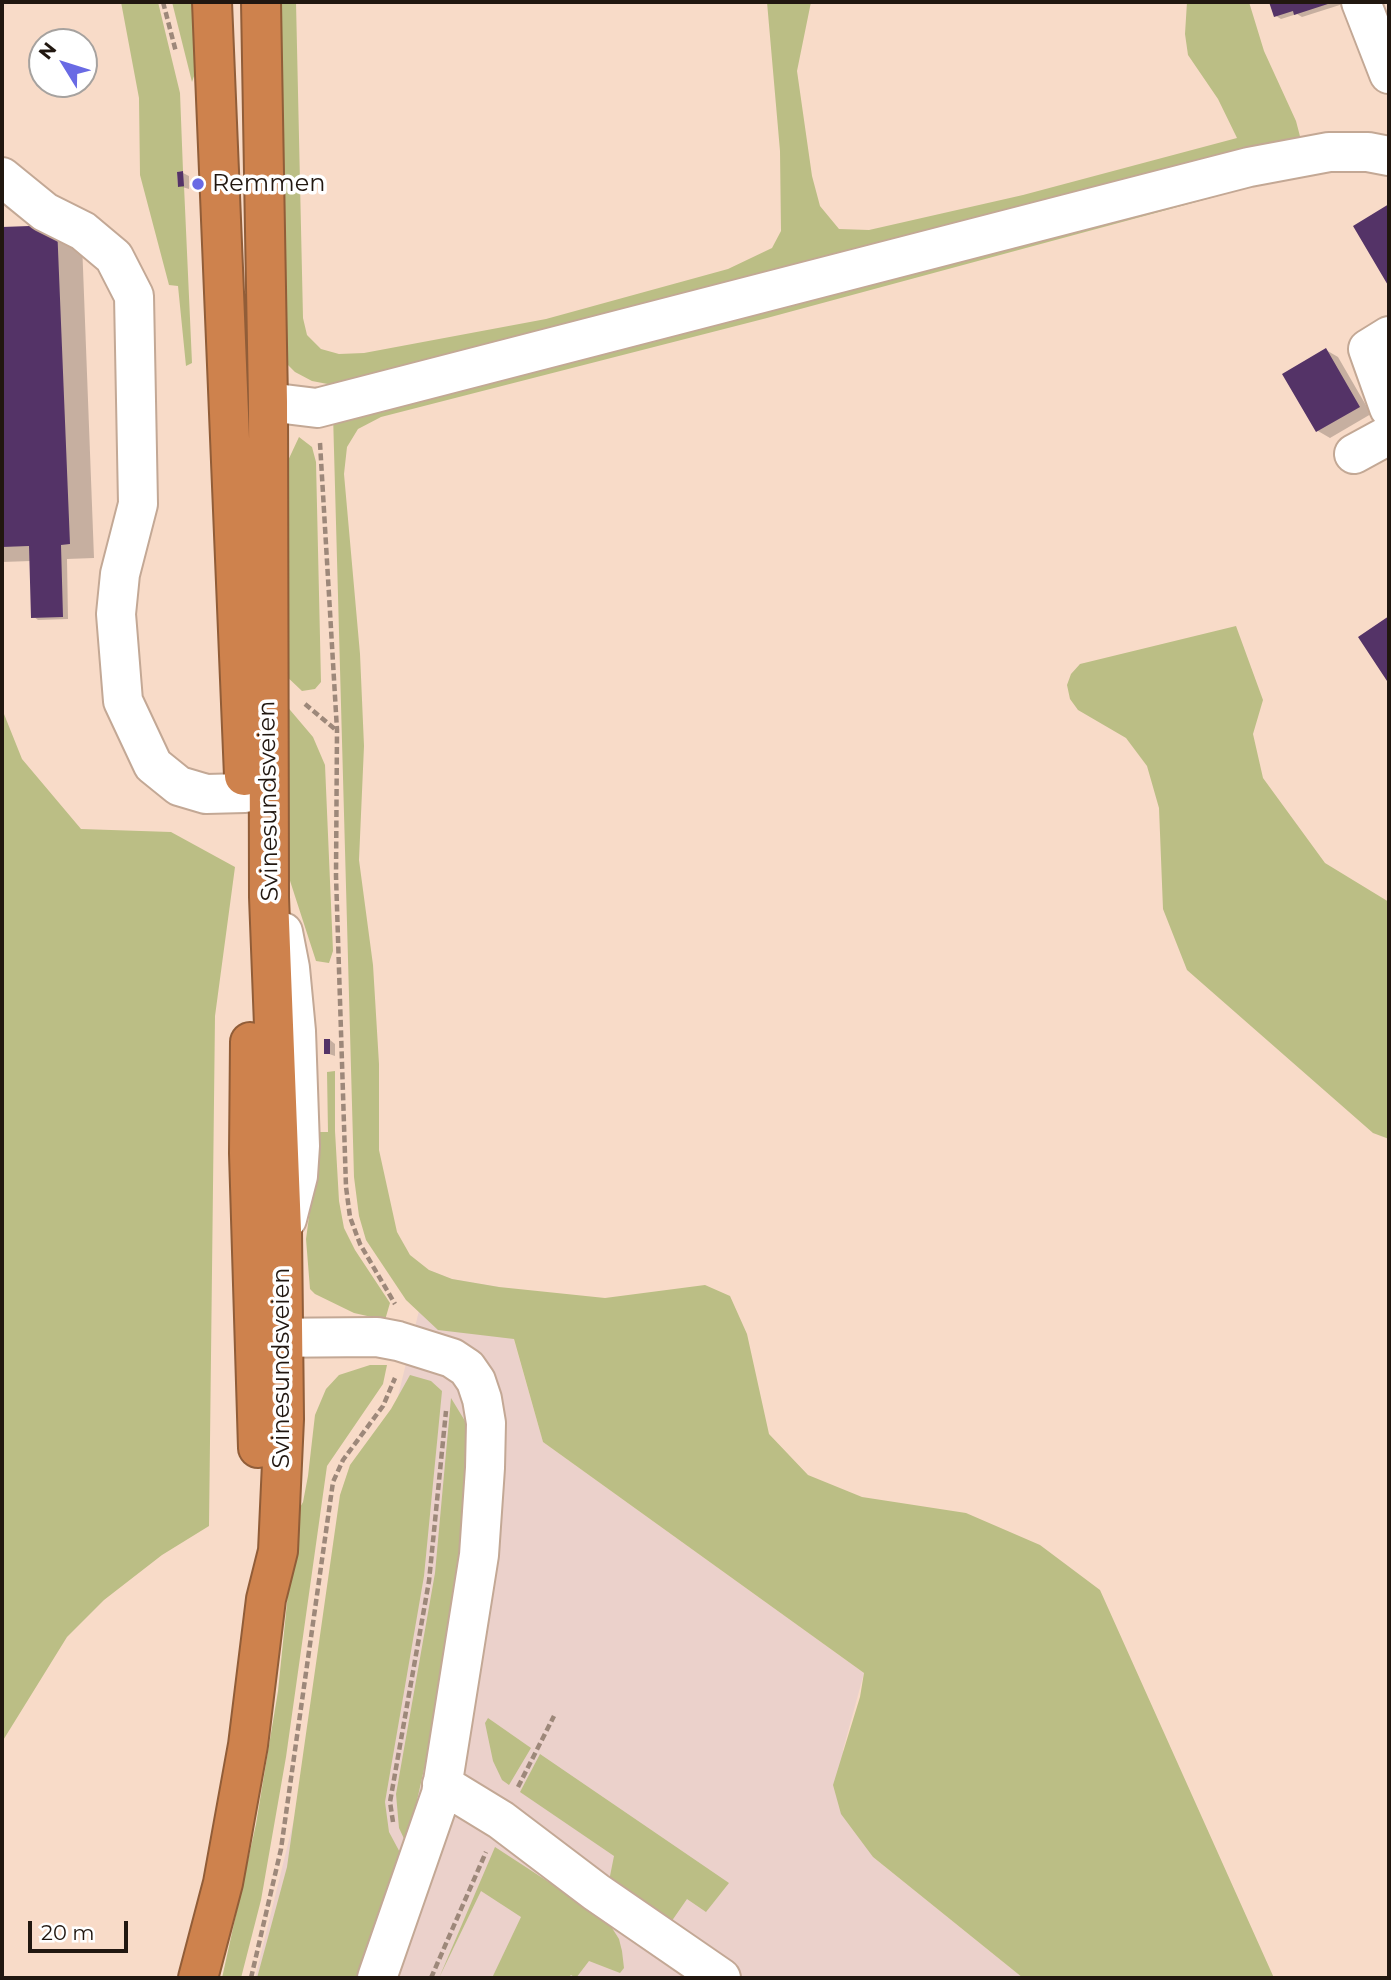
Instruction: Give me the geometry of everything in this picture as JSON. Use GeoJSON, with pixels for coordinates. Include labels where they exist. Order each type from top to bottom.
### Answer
{"type":"FeatureCollection","features":[{"type":"Feature","properties":{"kind":"highway","name":"Svinesundsveien"},"geometry":{"type":"LineString","coordinates":[[198,1978],[223,1883],[246,1759],[266,1599],[278,1551],[284,1419],[269,1337],[249,1153],[250,897],[212,2]]}},
{"type":"Feature","properties":{"kind":"highway","name":"Svinesundsveien"},"geometry":{"type":"LineString","coordinates":[[261,2],[268,402],[269,897],[282,1231],[269,1337]]}},
{"type":"Feature","properties":{"kind":"street"},"geometry":{"type":"LineString","coordinates":[[1361,2],[1389,74]]}},
{"type":"Feature","properties":{"kind":"street"},"geometry":{"type":"LineString","coordinates":[[268,402],[317,408],[1249,167],[1329,152],[1368,152],[1389,156]]}},
{"type":"Feature","properties":{"kind":"street"},"geometry":{"type":"LineString","coordinates":[[2,177],[45,212],[83,232],[114,257],[134,296],[138,504],[120,575],[116,614],[123,701],[153,765],[178,786],[206,793],[245,793]]}},
{"type":"Feature","properties":{"kind":"street"},"geometry":{"type":"LineString","coordinates":[[1389,335],[1368,349],[1389,408]]}},
{"type":"Feature","properties":{"kind":"street"},"geometry":{"type":"LineString","coordinates":[[1354,454],[1389,435]]}},
{"type":"Feature","properties":{"kind":"street"},"geometry":{"type":"LineString","coordinates":[[269,1337],[377,1337],[398,1340],[452,1358],[467,1368],[476,1381],[482,1399],[486,1423],[479,1555],[442,1784],[419,1864],[377,1978]]}},
{"type":"Feature","properties":{"kind":"street"},"geometry":{"type":"LineString","coordinates":[[442,1784],[502,1820],[596,1892],[721,1978]]}},
{"type":"Feature","properties":{"kind":"path"},"geometry":{"type":"LineString","coordinates":[[296,697],[337,730],[317,408]]}},
{"type":"Feature","properties":{"kind":"path"},"geometry":{"type":"LineString","coordinates":[[419,1864],[397,1838],[390,1802],[429,1581],[452,1358]]}},
{"type":"Feature","properties":{"kind":"shaded area"},"geometry":{"type":"Polygon","coordinates":[[[429,1270],[452,1279],[499,1287],[543,1442],[864,1673],[843,1750],[873,1857],[1023,1978],[255,1978],[429,1270]]]}},
{"type":"Feature","properties":{"kind":"green space"},"geometry":{"type":"Polygon","coordinates":[[[121,2],[158,2],[180,93],[183,171],[177,172],[178,186],[184,186],[192,363],[186,366],[178,286],[169,285],[140,175],[139,98],[121,2]]]}},
{"type":"Feature","properties":{"kind":"green space"},"geometry":{"type":"Polygon","coordinates":[[[172,2],[197,2],[202,53],[192,82],[172,2]]]}},
{"type":"Feature","properties":{"kind":"green space"},"geometry":{"type":"Polygon","coordinates":[[[272,2],[296,2],[303,318],[307,335],[321,349],[339,354],[364,353],[546,319],[728,269],[772,248],[781,231],[780,151],[767,2],[811,2],[797,71],[812,176],[820,206],[839,229],[869,230],[1023,195],[1237,138],[1218,99],[1188,55],[1185,34],[1187,2],[1249,2],[1264,51],[1296,121],[1302,144],[338,386],[312,381],[295,372],[284,361],[272,2]]]}},
{"type":"Feature","properties":{"kind":"green space"},"geometry":{"type":"Polygon","coordinates":[[[1207,187],[1222,195],[767,318],[381,417],[358,429],[347,447],[344,474],[360,654],[364,746],[359,860],[373,965],[379,1064],[379,1150],[397,1232],[410,1255],[429,1270],[452,1279],[499,1287],[605,1298],[705,1285],[730,1296],[747,1334],[769,1434],[808,1475],[862,1497],[966,1513],[1040,1545],[1100,1590],[1274,1978],[1023,1978],[873,1857],[841,1814],[833,1785],[860,1697],[864,1673],[543,1442],[514,1339],[438,1330],[406,1300],[366,1240],[359,1216],[354,1177],[333,414],[1207,187]]]}},
{"type":"Feature","properties":{"kind":"green space"},"geometry":{"type":"Polygon","coordinates":[[[299,437],[312,447],[316,462],[321,682],[315,689],[302,691],[283,673],[285,467],[299,437]]]}},
{"type":"Feature","properties":{"kind":"green space"},"geometry":{"type":"Polygon","coordinates":[[[1236,626],[1263,700],[1253,734],[1263,778],[1325,863],[1389,902],[1389,1139],[1373,1133],[1187,970],[1163,909],[1159,808],[1147,766],[1126,738],[1078,710],[1070,699],[1067,685],[1071,674],[1080,664],[1236,626]]]}},
{"type":"Feature","properties":{"kind":"green space"},"geometry":{"type":"Polygon","coordinates":[[[285,704],[313,737],[325,765],[333,951],[329,963],[316,961],[281,853],[285,704]]]}},
{"type":"Feature","properties":{"kind":"green space"},"geometry":{"type":"Polygon","coordinates":[[[2,709],[22,759],[81,829],[171,832],[235,867],[215,1016],[209,1526],[162,1555],[104,1600],[67,1637],[2,1742],[2,709]]]}},
{"type":"Feature","properties":{"kind":"green space"},"geometry":{"type":"Polygon","coordinates":[[[335,1071],[339,1201],[344,1228],[355,1250],[390,1303],[385,1320],[354,1313],[310,1289],[306,1239],[314,1180],[313,1132],[328,1132],[327,1072],[335,1071]]]}},
{"type":"Feature","properties":{"kind":"green space"},"geometry":{"type":"Polygon","coordinates":[[[370,1365],[387,1365],[383,1384],[327,1466],[286,1757],[261,1900],[241,1978],[222,1978],[256,1824],[278,1691],[296,1515],[303,1502],[308,1476],[315,1415],[326,1389],[339,1375],[370,1365]]]}},
{"type":"Feature","properties":{"kind":"green space"},"geometry":{"type":"Polygon","coordinates":[[[410,1375],[431,1381],[442,1391],[424,1576],[385,1802],[389,1832],[404,1860],[363,1978],[257,1978],[287,1867],[340,1495],[350,1465],[391,1409],[410,1375]]]}},
{"type":"Feature","properties":{"kind":"green space"},"geometry":{"type":"Polygon","coordinates":[[[451,1398],[465,1421],[469,1437],[463,1545],[440,1698],[407,1845],[399,1828],[396,1794],[435,1573],[451,1398]]]}},
{"type":"Feature","properties":{"kind":"green space"},"geometry":{"type":"Polygon","coordinates":[[[488,1718],[531,1748],[509,1785],[502,1780],[493,1761],[485,1723],[488,1718]]]}},
{"type":"Feature","properties":{"kind":"green space"},"geometry":{"type":"Polygon","coordinates":[[[540,1754],[729,1883],[706,1912],[687,1899],[669,1925],[608,1886],[614,1856],[520,1792],[540,1754]]]}},
{"type":"Feature","properties":{"kind":"green space"},"geometry":{"type":"Polygon","coordinates":[[[495,1847],[607,1920],[619,1939],[622,1951],[624,1968],[620,1973],[589,1961],[576,1978],[571,1975],[568,1978],[492,1978],[521,1917],[481,1891],[439,1978],[495,1847]]]}},
{"type":"Feature","properties":{"kind":"building"},"geometry":{"type":"Polygon","coordinates":[[[1269,2],[1334,2],[1294,15],[1293,11],[1274,17],[1269,2]]]}},
{"type":"Feature","properties":{"kind":"building"},"geometry":{"type":"Polygon","coordinates":[[[183,171],[184,186],[178,187],[177,172],[183,171]]]}},
{"type":"Feature","properties":{"kind":"building"},"geometry":{"type":"Polygon","coordinates":[[[1389,204],[1389,287],[1353,226],[1389,204]]]}},
{"type":"Feature","properties":{"kind":"building"},"geometry":{"type":"Polygon","coordinates":[[[57,225],[70,544],[61,545],[63,617],[31,618],[29,546],[2,547],[2,227],[57,225]]]}},
{"type":"Feature","properties":{"kind":"building"},"geometry":{"type":"Polygon","coordinates":[[[1326,348],[1360,407],[1316,432],[1282,374],[1326,348]]]}},
{"type":"Feature","properties":{"kind":"building"},"geometry":{"type":"Polygon","coordinates":[[[1389,616],[1389,684],[1358,637],[1389,616]]]}},
{"type":"Feature","properties":{"kind":"building"},"geometry":{"type":"Polygon","coordinates":[[[324,1039],[330,1039],[330,1054],[324,1054],[324,1039]]]}},
{"type":"Feature","properties":{"kind":"place","name":"Remmen"},"geometry":{"type":"Point","coordinates":[198,184]}}]}
